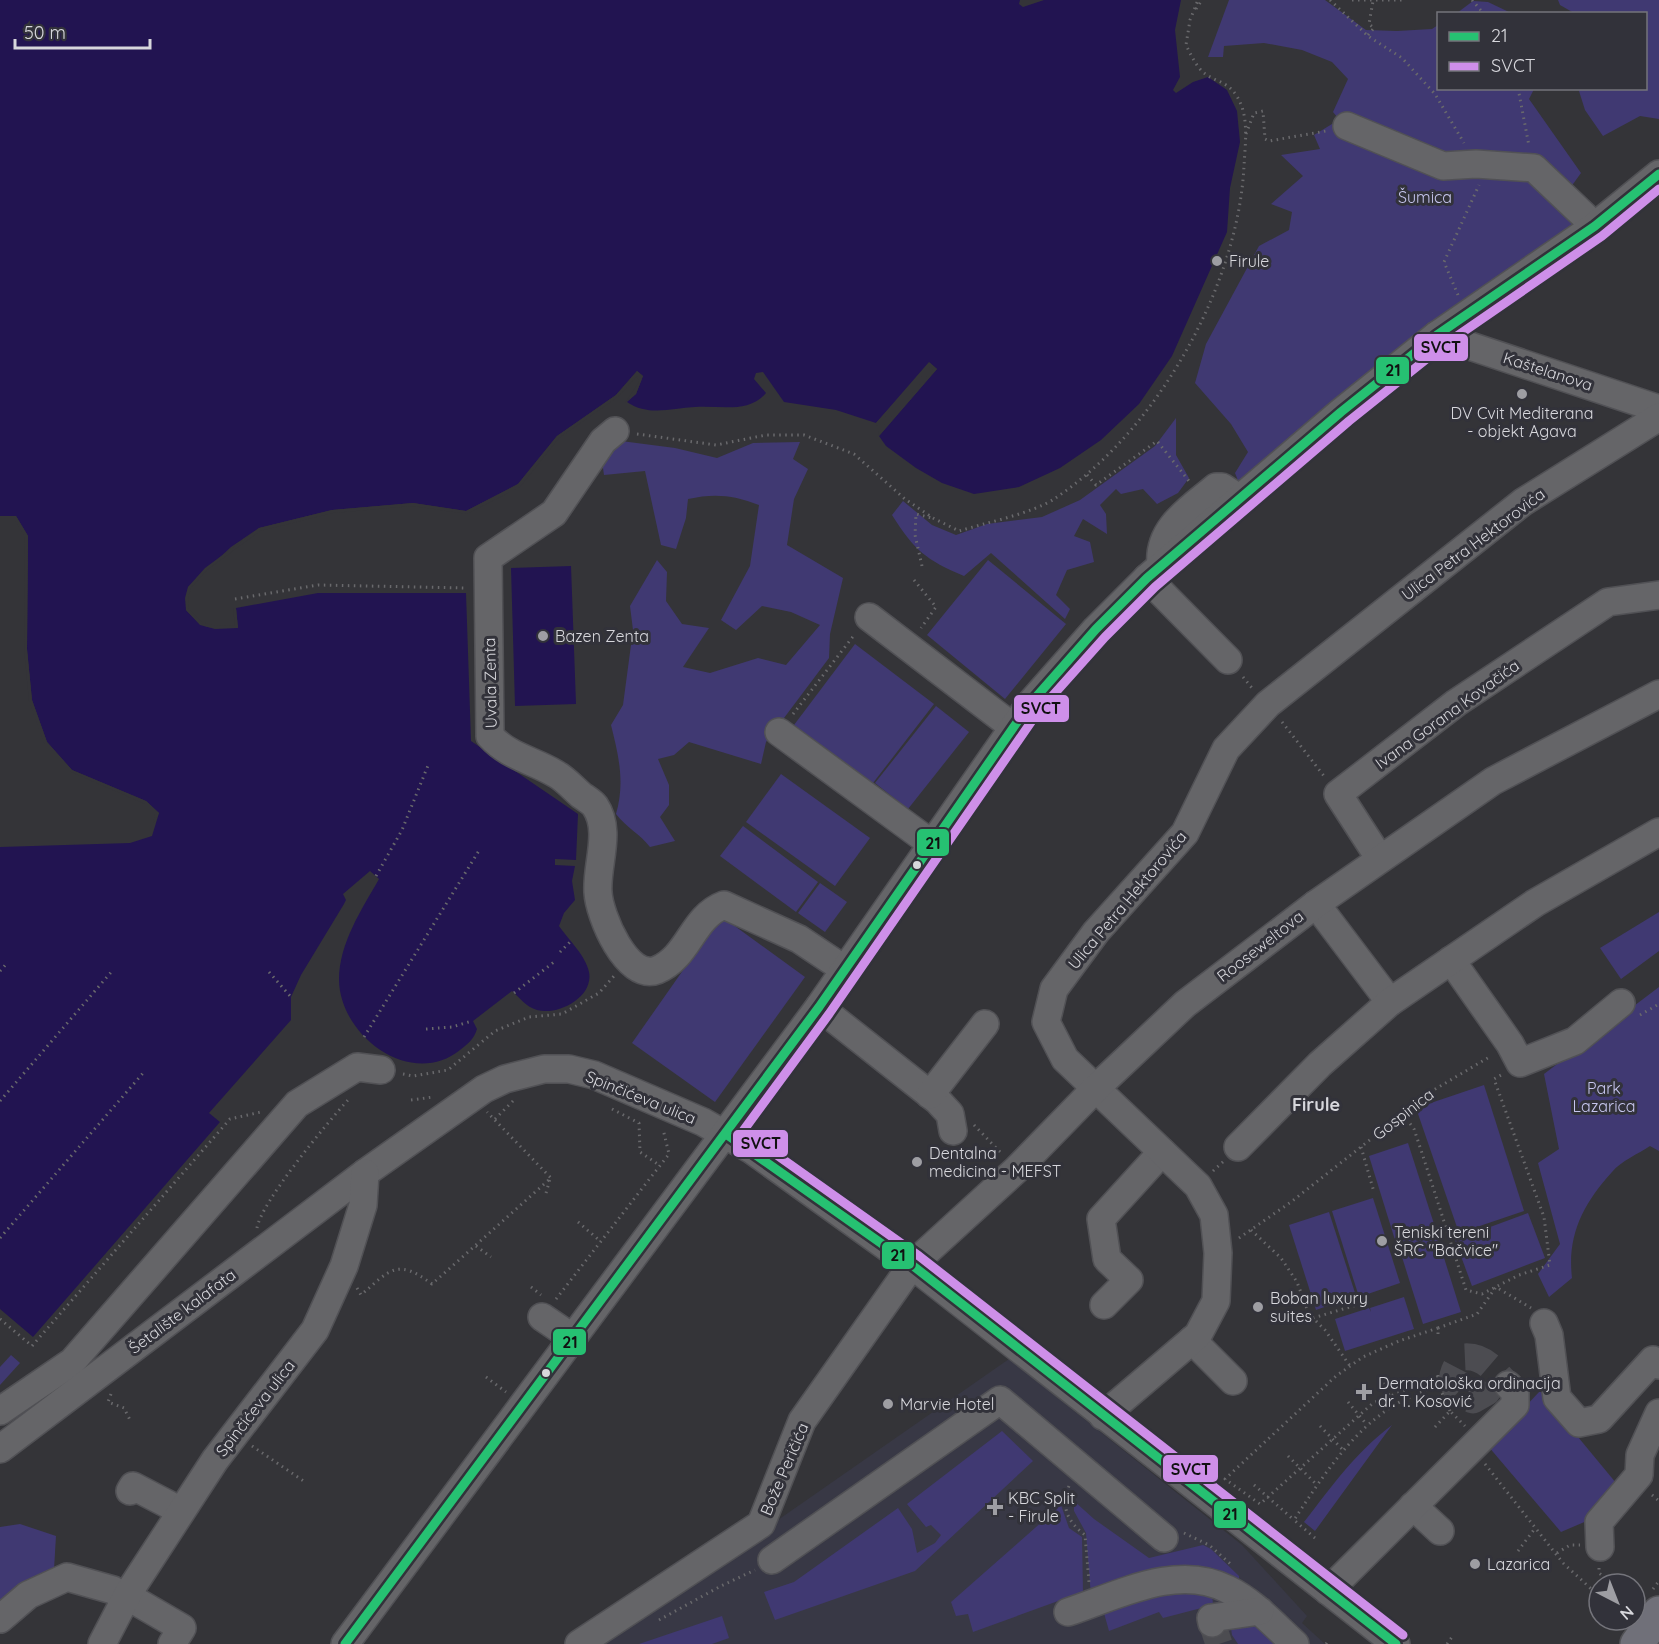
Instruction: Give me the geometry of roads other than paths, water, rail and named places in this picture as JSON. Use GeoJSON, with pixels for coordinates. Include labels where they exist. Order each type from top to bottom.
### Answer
{"type":"FeatureCollection","features":[{"type":"Feature","properties":{"kind":"main road"},"geometry":{"type":"LineString","coordinates":[[1637,1644],[1659,1613]]}},
{"type":"Feature","properties":{"kind":"street"},"geometry":{"type":"LineString","coordinates":[[1347,126],[1443,166],[1478,175],[1534,168],[1594,226]]}},
{"type":"Feature","properties":{"kind":"street"},"geometry":{"type":"LineString","coordinates":[[345,1644],[819,1007],[1029,705],[1096,628],[1154,572],[1341,412],[1437,335],[1594,226],[1659,174]]}},
{"type":"Feature","properties":{"kind":"street","name":"Kaštelanova"},"geometry":{"type":"LineString","coordinates":[[1437,335],[1659,409]]}},
{"type":"Feature","properties":{"kind":"street","name":"Ulica Petra Hektorovića"},"geometry":{"type":"LineString","coordinates":[[1103,1416],[1198,1335],[1216,1301],[1218,1253],[1214,1215],[1198,1186],[1065,1059],[1046,1022],[1054,989],[1096,932],[1185,832],[1226,749],[1268,704],[1523,502],[1659,417]]}},
{"type":"Feature","properties":{"kind":"street","name":"Uvala Zenta"},"geometry":{"type":"LineString","coordinates":[[615,431],[603,441],[554,513],[488,558],[490,736],[499,747],[514,756],[557,774],[595,807],[603,831],[598,890],[601,911],[627,960],[638,969],[655,971],[675,960],[710,910],[724,905],[800,939],[844,969]]}},
{"type":"Feature","properties":{"kind":"street"},"geometry":{"type":"LineString","coordinates":[[1154,572],[1228,660]]}},
{"type":"Feature","properties":{"kind":"street","name":"Ivana Gorana Kovačića"},"geometry":{"type":"LineString","coordinates":[[1380,859],[1338,794],[1456,703],[1608,602],[1659,595]]}},
{"type":"Feature","properties":{"kind":"street"},"geometry":{"type":"LineString","coordinates":[[869,616],[1013,727]]}},
{"type":"Feature","properties":{"kind":"street","name":"Rooseweltova"},"geometry":{"type":"LineString","coordinates":[[912,1265],[1017,1169],[1096,1088],[1185,1004],[1316,904],[1493,781],[1659,694]]}},
{"type":"Feature","properties":{"kind":"street"},"geometry":{"type":"LineString","coordinates":[[779,732],[932,844]]}},
{"type":"Feature","properties":{"kind":"street"},"geometry":{"type":"LineString","coordinates":[[1238,1147],[1320,1064],[1390,1002],[1535,903],[1659,832]]}},
{"type":"Feature","properties":{"kind":"street"},"geometry":{"type":"LineString","coordinates":[[1316,904],[1390,1002]]}},
{"type":"Feature","properties":{"kind":"street"},"geometry":{"type":"LineString","coordinates":[[1451,960],[1521,1063],[1575,1041],[1621,1003]]}},
{"type":"Feature","properties":{"kind":"street"},"geometry":{"type":"LineString","coordinates":[[819,1007],[930,1095],[965,1129]]}},
{"type":"Feature","properties":{"kind":"street"},"geometry":{"type":"LineString","coordinates":[[930,1095],[986,1024]]}},
{"type":"Feature","properties":{"kind":"street"},"geometry":{"type":"LineString","coordinates":[[0,1411],[72,1362],[297,1104],[357,1067],[381,1070]]}},
{"type":"Feature","properties":{"kind":"street","name":"Spinčićeva ulica"},"geometry":{"type":"LineString","coordinates":[[102,1644],[126,1597],[233,1434],[315,1330],[344,1266],[363,1205],[365,1173],[484,1089],[505,1079],[543,1069],[570,1069],[594,1075],[726,1134],[758,1154],[912,1265],[1391,1643]]}},
{"type":"Feature","properties":{"kind":"street"},"geometry":{"type":"LineString","coordinates":[[1104,1305],[1129,1280],[1107,1259],[1101,1219],[1162,1152]]}},
{"type":"Feature","properties":{"kind":"street","name":"Šetalište kalafata"},"geometry":{"type":"LineString","coordinates":[[0,1449],[365,1173]]}},
{"type":"Feature","properties":{"kind":"street","name":"Bože Peričića"},"geometry":{"type":"LineString","coordinates":[[579,1644],[760,1524],[802,1420],[912,1265]]}},
{"type":"Feature","properties":{"kind":"street"},"geometry":{"type":"LineString","coordinates":[[542,1317],[573,1338]]}},
{"type":"Feature","properties":{"kind":"street"},"geometry":{"type":"LineString","coordinates":[[1544,1323],[1549,1335],[1557,1398],[1579,1423],[1599,1419],[1653,1360],[1659,1365]]}},
{"type":"Feature","properties":{"kind":"street"},"geometry":{"type":"LineString","coordinates":[[1192,1340],[1233,1381]]}},
{"type":"Feature","properties":{"kind":"street"},"geometry":{"type":"LineString","coordinates":[[1328,1591],[1515,1405],[1515,1392],[1508,1385]]}},
{"type":"Feature","properties":{"kind":"street"},"geometry":{"type":"LineString","coordinates":[[760,1524],[778,1554],[1000,1400],[1164,1538]]}},
{"type":"Feature","properties":{"kind":"street"},"geometry":{"type":"LineString","coordinates":[[1600,1547],[1599,1522],[1639,1475],[1640,1455],[1659,1413]]}},
{"type":"Feature","properties":{"kind":"street"},"geometry":{"type":"LineString","coordinates":[[130,1491],[133,1486],[181,1511]]}},
{"type":"Feature","properties":{"kind":"street"},"geometry":{"type":"LineString","coordinates":[[1413,1506],[1440,1531]]}},
{"type":"Feature","properties":{"kind":"street"},"geometry":{"type":"LineString","coordinates":[[0,1619],[28,1595],[67,1577],[113,1590],[182,1628],[172,1644]]}},
{"type":"Feature","properties":{"kind":"street"},"geometry":{"type":"LineString","coordinates":[[1068,1611],[1137,1587],[1192,1578],[1227,1588],[1260,1611],[1295,1644]]}},
{"type":"Feature","properties":{"kind":"street"},"geometry":{"type":"LineString","coordinates":[[1212,1623],[1211,1618],[1260,1611]]}},
{"type":"Feature","properties":{"kind":"tunnel"},"geometry":{"type":"LineString","coordinates":[[1491,1385],[1487,1392],[1473,1400],[1459,1393],[1453,1383],[1453,1377],[1463,1357],[1483,1361],[1508,1385]]}},
{"type":"Feature","properties":{"kind":"tunnel"},"geometry":{"type":"LineString","coordinates":[[1212,1623],[1219,1644]]}},
{"type":"Feature","properties":{"kind":"place","name":"Firule"},"geometry":{"type":"Point","coordinates":[1217,261]}},
{"type":"Feature","properties":{"kind":"place","name":"DV Cvit Mediterana - objekt Agava"},"geometry":{"type":"Point","coordinates":[1522,394]}},
{"type":"Feature","properties":{"kind":"place","name":"Bazen Zenta"},"geometry":{"type":"Point","coordinates":[543,636]}},
{"type":"Feature","properties":{"kind":"place","name":"Dentalna medicina - MEFST"},"geometry":{"type":"Point","coordinates":[917,1162]}},
{"type":"Feature","properties":{"kind":"place","name":"Teniski tereni ŠRC \"Bačvice\""},"geometry":{"type":"Point","coordinates":[1382,1241]}},
{"type":"Feature","properties":{"kind":"place","name":"Boban luxury suites"},"geometry":{"type":"Point","coordinates":[1258,1307]}},
{"type":"Feature","properties":{"kind":"place","name":"Dermatološka ordinacija dr. T. Kosović"},"geometry":{"type":"Point","coordinates":[1364,1392]}},
{"type":"Feature","properties":{"kind":"place","name":"Marvie Hotel"},"geometry":{"type":"Point","coordinates":[888,1404]}},
{"type":"Feature","properties":{"kind":"place","name":"KBC Split - Firule"},"geometry":{"type":"Point","coordinates":[995,1507]}},
{"type":"Feature","properties":{"kind":"place","name":"Lazarica"},"geometry":{"type":"Point","coordinates":[1475,1564]}},
{"type":"Feature","properties":{"kind":"district","name":"Firule"},"geometry":{"type":"Point","coordinates":[1316,1104]}},
{"type":"Feature","properties":{"kind":"park label","name":"Šumica"},"geometry":{"type":"Point","coordinates":[1425,197]}},
{"type":"Feature","properties":{"kind":"park label","name":"Park Lazarica"},"geometry":{"type":"Point","coordinates":[1604,1097]}}]}
